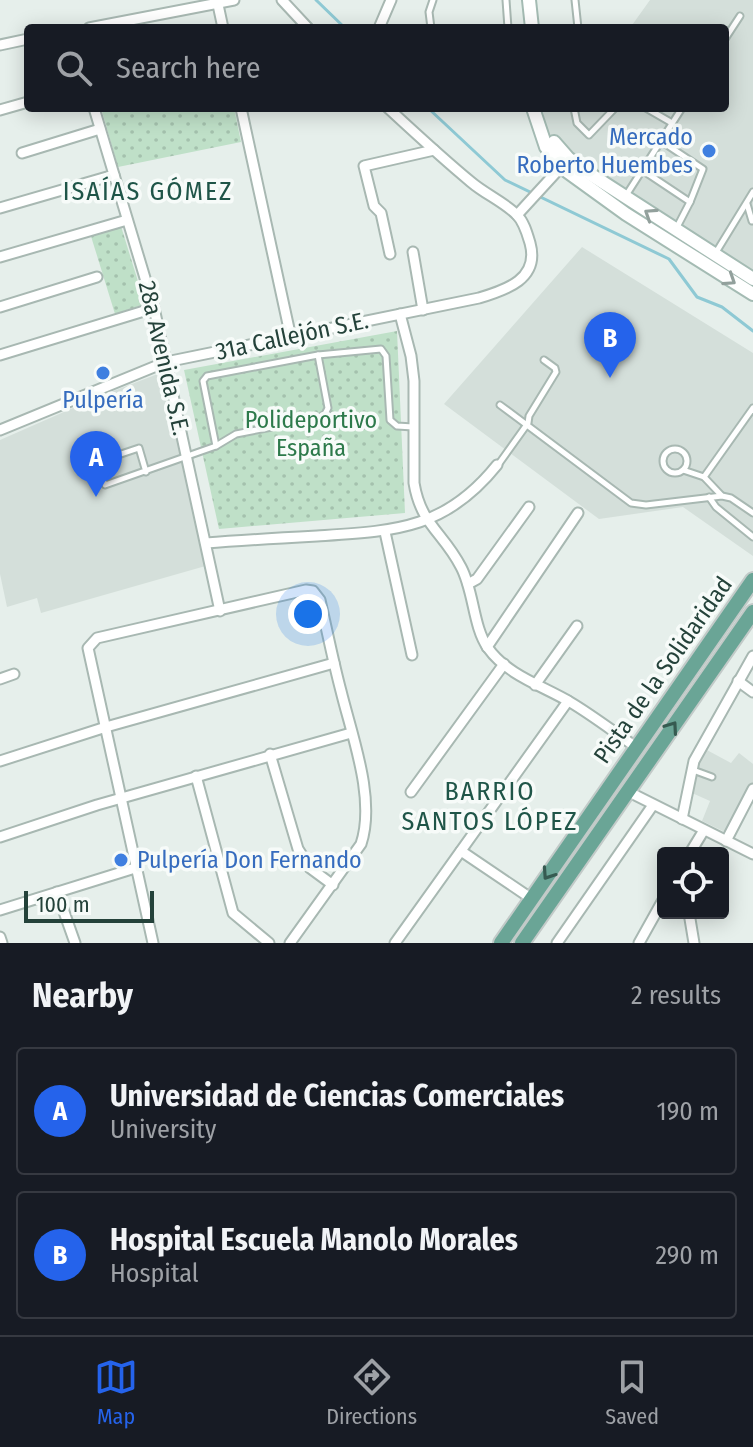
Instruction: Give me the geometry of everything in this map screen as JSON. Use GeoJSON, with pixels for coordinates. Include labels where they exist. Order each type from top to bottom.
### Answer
{"type":"FeatureCollection","features":[{"type":"Feature","properties":{"kind":"main road"},"geometry":{"type":"LineString","coordinates":[[521,0],[524,24]]}},
{"type":"Feature","properties":{"kind":"main road"},"geometry":{"type":"LineString","coordinates":[[529,0],[532,24]]}},
{"type":"Feature","properties":{"kind":"main road"},"geometry":{"type":"LineString","coordinates":[[534,112],[546,147],[561,167],[711,260],[753,294]]}},
{"type":"Feature","properties":{"kind":"main road"},"geometry":{"type":"LineString","coordinates":[[543,112],[547,129],[562,160],[561,167]]}},
{"type":"Feature","properties":{"kind":"main road"},"geometry":{"type":"LineString","coordinates":[[554,142],[568,158],[622,203]]}},
{"type":"Feature","properties":{"kind":"main road"},"geometry":{"type":"LineString","coordinates":[[561,167],[590,174]]}},
{"type":"Feature","properties":{"kind":"main road"},"geometry":{"type":"LineString","coordinates":[[711,260],[753,279]]}},
{"type":"Feature","properties":{"kind":"main road","name":"Pista de la Solidaridad"},"geometry":{"type":"LineString","coordinates":[[501,943],[753,580]]}},
{"type":"Feature","properties":{"kind":"main road","name":"Pista de la Solidaridad"},"geometry":{"type":"LineString","coordinates":[[522,943],[753,612]]}},
{"type":"Feature","properties":{"kind":"street"},"geometry":{"type":"LineString","coordinates":[[109,24],[234,0]]}},
{"type":"Feature","properties":{"kind":"street"},"geometry":{"type":"LineString","coordinates":[[282,0],[304,24]]}},
{"type":"Feature","properties":{"kind":"street"},"geometry":{"type":"LineString","coordinates":[[381,24],[391,0]]}},
{"type":"Feature","properties":{"kind":"street"},"geometry":{"type":"LineString","coordinates":[[217,2],[222,24]]}},
{"type":"Feature","properties":{"kind":"street"},"geometry":{"type":"LineString","coordinates":[[0,45],[24,40]]}},
{"type":"Feature","properties":{"kind":"street"},"geometry":{"type":"LineString","coordinates":[[0,110],[24,103]]}},
{"type":"Feature","properties":{"kind":"street","name":"28a Avenida S.E."},"geometry":{"type":"LineString","coordinates":[[95,112],[154,308],[220,611]]}},
{"type":"Feature","properties":{"kind":"street"},"geometry":{"type":"LineString","coordinates":[[242,112],[291,338]]}},
{"type":"Feature","properties":{"kind":"street"},"geometry":{"type":"LineString","coordinates":[[392,112],[473,184],[517,215],[561,167]]}},
{"type":"Feature","properties":{"kind":"street"},"geometry":{"type":"LineString","coordinates":[[22,153],[100,129]]}},
{"type":"Feature","properties":{"kind":"street"},"geometry":{"type":"LineString","coordinates":[[390,254],[381,213],[374,206],[364,166],[434,150]]}},
{"type":"Feature","properties":{"kind":"street"},"geometry":{"type":"LineString","coordinates":[[0,208],[114,175]]}},
{"type":"Feature","properties":{"kind":"street","name":"31a Callejón S.E."},"geometry":{"type":"LineString","coordinates":[[0,430],[166,362],[423,310],[507,289],[528,272],[531,247],[517,215]]}},
{"type":"Feature","properties":{"kind":"street"},"geometry":{"type":"LineString","coordinates":[[0,257],[127,220]]}},
{"type":"Feature","properties":{"kind":"street"},"geometry":{"type":"LineString","coordinates":[[413,252],[423,310]]}},
{"type":"Feature","properties":{"kind":"street"},"geometry":{"type":"LineString","coordinates":[[0,307],[97,277]]}},
{"type":"Feature","properties":{"kind":"street"},"geometry":{"type":"LineString","coordinates":[[0,355],[154,308]]}},
{"type":"Feature","properties":{"kind":"street"},"geometry":{"type":"LineString","coordinates":[[400,314],[414,381],[416,499],[425,521],[440,535],[468,584],[487,647],[504,664],[535,685],[568,701],[636,747]]}},
{"type":"Feature","properties":{"kind":"street"},"geometry":{"type":"LineString","coordinates":[[206,543],[385,532],[425,521],[472,493],[497,465]]}},
{"type":"Feature","properties":{"kind":"street"},"geometry":{"type":"LineString","coordinates":[[468,584],[477,579],[529,507]]}},
{"type":"Feature","properties":{"kind":"street"},"geometry":{"type":"LineString","coordinates":[[487,647],[578,513]]}},
{"type":"Feature","properties":{"kind":"street"},"geometry":{"type":"LineString","coordinates":[[385,532],[412,655]]}},
{"type":"Feature","properties":{"kind":"street"},"geometry":{"type":"LineString","coordinates":[[153,943],[88,648],[97,638],[306,590],[313,591],[320,600],[363,785],[365,830],[361,844],[290,943]]}},
{"type":"Feature","properties":{"kind":"street"},"geometry":{"type":"LineString","coordinates":[[535,685],[577,626]]}},
{"type":"Feature","properties":{"kind":"street"},"geometry":{"type":"LineString","coordinates":[[682,819],[694,761],[753,656]]}},
{"type":"Feature","properties":{"kind":"street"},"geometry":{"type":"LineString","coordinates":[[0,761],[106,727],[334,663]]}},
{"type":"Feature","properties":{"kind":"street"},"geometry":{"type":"LineString","coordinates":[[411,792],[504,664]]}},
{"type":"Feature","properties":{"kind":"street"},"geometry":{"type":"LineString","coordinates":[[0,679],[14,674]]}},
{"type":"Feature","properties":{"kind":"street"},"geometry":{"type":"LineString","coordinates":[[738,681],[753,692]]}},
{"type":"Feature","properties":{"kind":"street"},"geometry":{"type":"LineString","coordinates":[[395,943],[568,701]]}},
{"type":"Feature","properties":{"kind":"street"},"geometry":{"type":"LineString","coordinates":[[0,837],[120,798],[351,733]]}},
{"type":"Feature","properties":{"kind":"street"},"geometry":{"type":"LineString","coordinates":[[270,754],[298,849],[310,868],[333,885]]}},
{"type":"Feature","properties":{"kind":"street"},"geometry":{"type":"LineString","coordinates":[[196,776],[233,913],[269,943]]}},
{"type":"Feature","properties":{"kind":"street"},"geometry":{"type":"LineString","coordinates":[[726,841],[753,789]]}},
{"type":"Feature","properties":{"kind":"street"},"geometry":{"type":"LineString","coordinates":[[627,791],[753,854]]}},
{"type":"Feature","properties":{"kind":"street"},"geometry":{"type":"LineString","coordinates":[[557,943],[653,805]]}},
{"type":"Feature","properties":{"kind":"street"},"geometry":{"type":"LineString","coordinates":[[694,847],[704,830]]}},
{"type":"Feature","properties":{"kind":"street"},"geometry":{"type":"LineString","coordinates":[[461,851],[532,899]]}},
{"type":"Feature","properties":{"kind":"street"},"geometry":{"type":"LineString","coordinates":[[0,910],[135,868]]}},
{"type":"Feature","properties":{"kind":"street"},"geometry":{"type":"LineString","coordinates":[[57,892],[75,943]]}},
{"type":"Feature","properties":{"kind":"street"},"geometry":{"type":"LineString","coordinates":[[639,943],[657,911]]}},
{"type":"Feature","properties":{"kind":"street"},"geometry":{"type":"LineString","coordinates":[[690,919],[694,943]]}},
{"type":"Feature","properties":{"kind":"street"},"geometry":{"type":"LineString","coordinates":[[0,937],[2,943]]}},
{"type":"Feature","properties":{"kind":"lane"},"geometry":{"type":"LineString","coordinates":[[430,24],[429,12],[433,0]]}},
{"type":"Feature","properties":{"kind":"lane"},"geometry":{"type":"LineString","coordinates":[[506,0],[508,24]]}},
{"type":"Feature","properties":{"kind":"lane"},"geometry":{"type":"LineString","coordinates":[[575,0],[578,24]]}},
{"type":"Feature","properties":{"kind":"lane"},"geometry":{"type":"LineString","coordinates":[[729,33],[740,16]]}},
{"type":"Feature","properties":{"kind":"lane"},"geometry":{"type":"LineString","coordinates":[[575,112],[577,123],[589,135],[611,112]]}},
{"type":"Feature","properties":{"kind":"lane"},"geometry":{"type":"LineString","coordinates":[[653,112],[672,123]]}},
{"type":"Feature","properties":{"kind":"lane"},"geometry":{"type":"LineString","coordinates":[[622,203],[679,112]]}},
{"type":"Feature","properties":{"kind":"lane"},"geometry":{"type":"LineString","coordinates":[[661,141],[701,166],[702,173],[672,235]]}},
{"type":"Feature","properties":{"kind":"lane"},"geometry":{"type":"LineString","coordinates":[[642,170],[690,202]]}},
{"type":"Feature","properties":{"kind":"lane"},"geometry":{"type":"LineString","coordinates":[[752,194],[752,221]]}},
{"type":"Feature","properties":{"kind":"lane"},"geometry":{"type":"LineString","coordinates":[[711,260],[750,204]]}},
{"type":"Feature","properties":{"kind":"lane"},"geometry":{"type":"LineString","coordinates":[[216,446],[203,381],[207,376],[318,355],[381,349],[386,356],[390,420],[397,426],[414,428]]}},
{"type":"Feature","properties":{"kind":"lane"},"geometry":{"type":"LineString","coordinates":[[146,472],[139,448],[97,462],[105,485],[146,472],[216,446],[236,434],[319,418],[325,414],[328,408],[318,355]]}},
{"type":"Feature","properties":{"kind":"lane"},"geometry":{"type":"LineString","coordinates":[[497,465],[526,426],[556,372],[544,360]]}},
{"type":"Feature","properties":{"kind":"lane"},"geometry":{"type":"LineString","coordinates":[[500,405],[631,503],[646,505],[722,496],[731,498],[753,513]]}},
{"type":"Feature","properties":{"kind":"lane"},"geometry":{"type":"LineString","coordinates":[[704,477],[753,408]]}},
{"type":"Feature","properties":{"kind":"lane"},"geometry":{"type":"LineString","coordinates":[[683,470],[687,464],[684,453],[674,449],[667,452],[663,462],[666,470],[676,474],[683,470],[704,477],[722,496]]}},
{"type":"Feature","properties":{"kind":"lane"},"geometry":{"type":"LineString","coordinates":[[709,497],[716,507],[753,537]]}},
{"type":"Feature","properties":{"kind":"lane"},"geometry":{"type":"LineString","coordinates":[[692,769],[712,777]]}},
{"type":"Feature","properties":{"kind":"shaded area","name":"Mercado Roberto Huembes"},"geometry":{"type":"Polygon","coordinates":[[[650,0],[753,0],[753,279],[675,230],[554,142],[547,129],[543,112],[729,112],[729,24],[633,24],[650,0]]]}},
{"type":"Feature","properties":{"kind":"shaded area"},"geometry":{"type":"Polygon","coordinates":[[[582,247],[753,353],[753,556],[683,507],[599,519],[444,404],[582,247]]]}},
{"type":"Feature","properties":{"kind":"shaded area"},"geometry":{"type":"Polygon","coordinates":[[[163,372],[209,565],[41,613],[37,598],[7,607],[0,574],[0,440],[163,372]]]}},
{"type":"Feature","properties":{"kind":"shaded area"},"geometry":{"type":"Polygon","coordinates":[[[705,749],[731,763],[739,753],[753,764],[753,785],[725,832],[702,821],[710,801],[692,793],[698,760],[705,749]]]}},
{"type":"Feature","properties":{"kind":"green space"},"geometry":{"type":"Polygon","coordinates":[[[102,112],[235,112],[241,142],[118,167],[102,112]]]}},
{"type":"Feature","properties":{"kind":"green space"},"geometry":{"type":"Polygon","coordinates":[[[120,223],[145,304],[115,314],[90,233],[120,223]]]}},
{"type":"Feature","properties":{"kind":"green space","name":"Polideportivo España"},"geometry":{"type":"Polygon","coordinates":[[[397,331],[405,513],[219,529],[184,370],[397,331]]]}},
{"type":"Feature","properties":{"kind":"waterway"},"geometry":{"type":"LineString","coordinates":[[316,0],[341,24]]}},
{"type":"Feature","properties":{"kind":"waterway"},"geometry":{"type":"LineString","coordinates":[[432,112],[505,180],[669,259],[697,297],[722,307],[753,331]]}},
{"type":"Feature","properties":{"kind":"place","name":"Mercado Roberto Huembes"},"geometry":{"type":"Point","coordinates":[709,151]}},
{"type":"Feature","properties":{"kind":"place","name":"Pulpería"},"geometry":{"type":"Point","coordinates":[103,373]}},
{"type":"Feature","properties":{"kind":"place","name":"Hospital Escuela Manolo Morales"},"geometry":{"type":"Point","coordinates":[610,378]}},
{"type":"Feature","properties":{"kind":"place","name":"Universidad de Ciencias Comerciales"},"geometry":{"type":"Point","coordinates":[96,497]}},
{"type":"Feature","properties":{"kind":"place","name":"Pulpería Don Fernando"},"geometry":{"type":"Point","coordinates":[121,860]}},
{"type":"Feature","properties":{"kind":"district","name":"ISAÍAS GÓMEZ"},"geometry":{"type":"Point","coordinates":[148,191]}},
{"type":"Feature","properties":{"kind":"district","name":"BARRIO SANTOS LÓPEZ"},"geometry":{"type":"Point","coordinates":[490,806]}}]}
